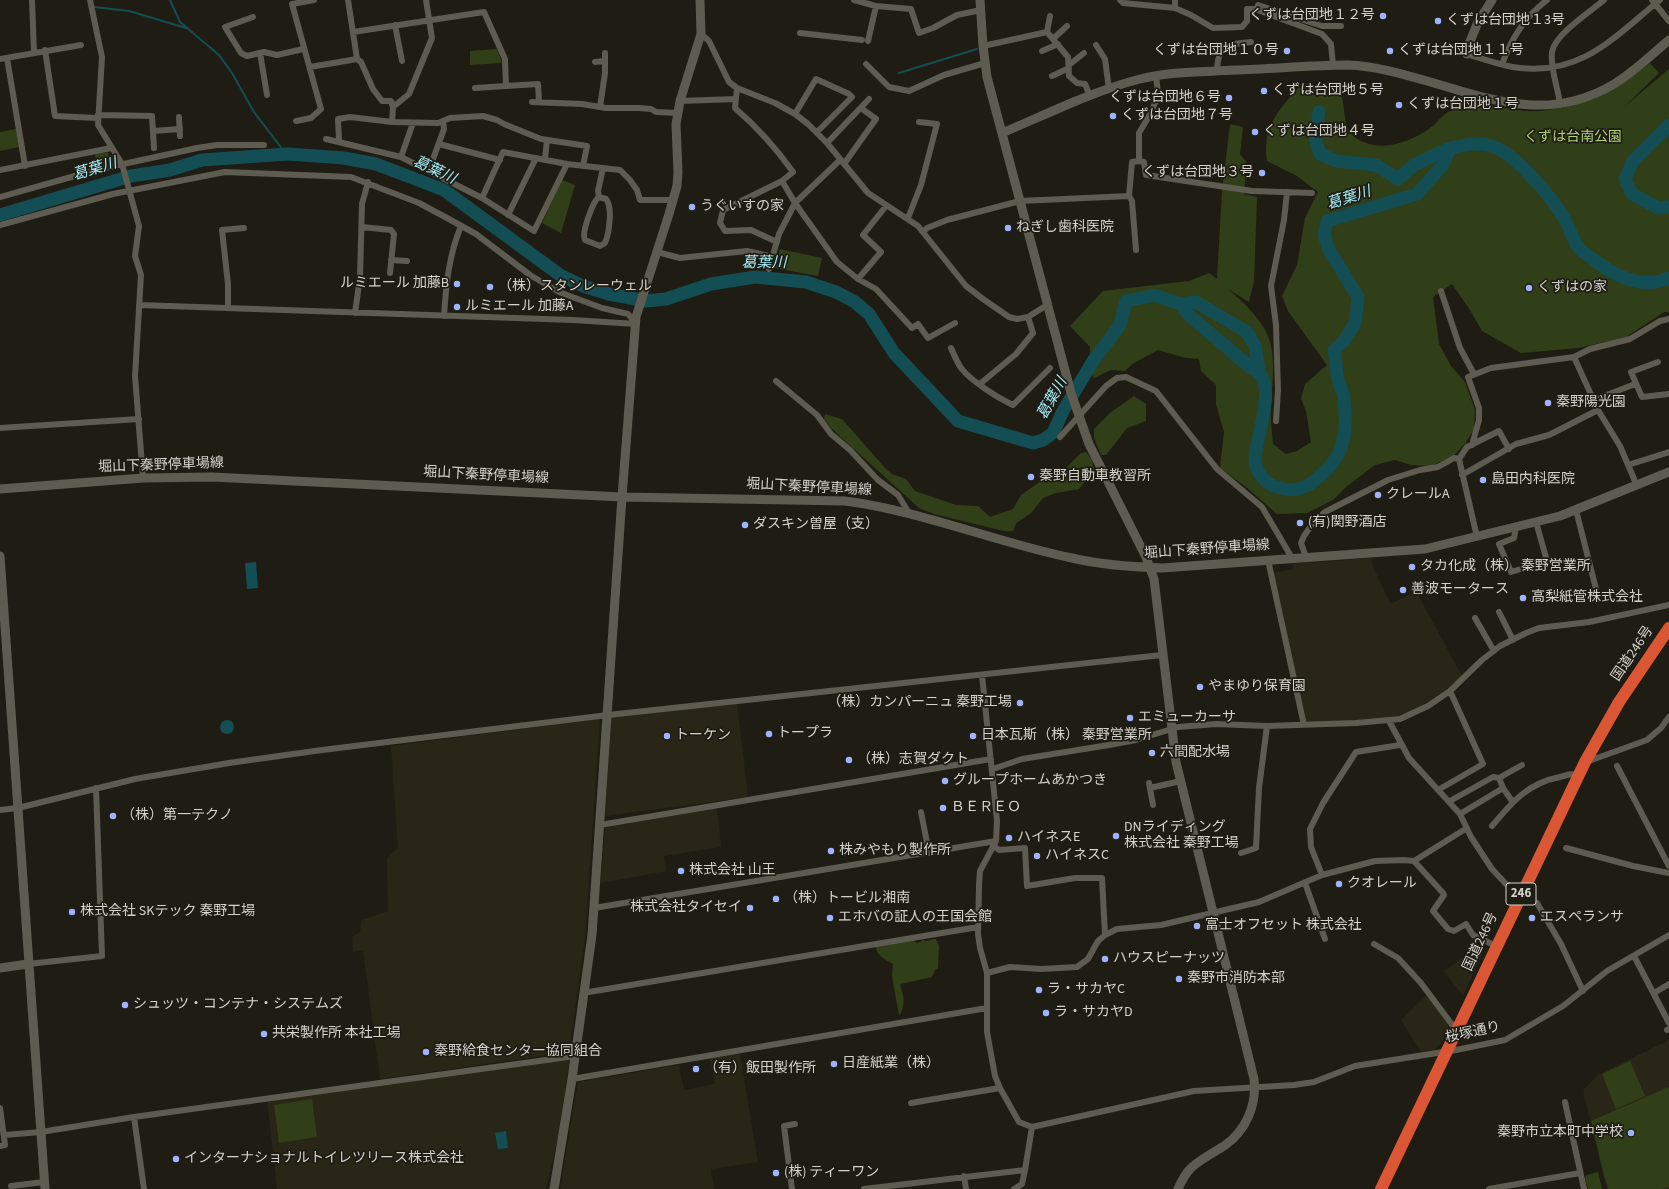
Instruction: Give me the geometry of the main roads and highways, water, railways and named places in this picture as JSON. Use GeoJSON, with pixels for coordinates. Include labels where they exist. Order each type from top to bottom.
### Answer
{"type":"FeatureCollection","features":[{"type":"Feature","properties":{"kind":"highway","name":"国道246号"},"geometry":{"type":"LineString","coordinates":[[1381,1189],[1578,775],[1619,702],[1669,628]]}},
{"type":"Feature","properties":{"kind":"water"},"geometry":{"type":"Polygon","coordinates":[[[256,562],[258,588],[247,589],[245,563],[256,562]]]}},
{"type":"Feature","properties":{"kind":"water"},"geometry":{"type":"Polygon","coordinates":[[[224,720],[230,720],[234,724],[234,730],[230,734],[224,734],[220,730],[220,724],[224,720]]]}},
{"type":"Feature","properties":{"kind":"water"},"geometry":{"type":"Polygon","coordinates":[[[506,1131],[508,1148],[498,1149],[495,1133],[506,1131]]]}},
{"type":"Feature","properties":{"kind":"waterway"},"geometry":{"type":"LineString","coordinates":[[170,0],[180,22],[219,55],[232,73],[254,112],[286,154]]}},
{"type":"Feature","properties":{"kind":"waterway"},"geometry":{"type":"LineString","coordinates":[[94,7],[129,11],[186,28]]}},
{"type":"Feature","properties":{"kind":"waterway"},"geometry":{"type":"LineString","coordinates":[[899,73],[977,49]]}},
{"type":"Feature","properties":{"kind":"waterway"},"geometry":{"type":"LineString","coordinates":[[1319,112],[1315,138],[1320,154],[1336,161],[1376,165],[1398,179],[1414,165],[1450,148]]}},
{"type":"Feature","properties":{"kind":"waterway","name":"葛葉川"},"geometry":{"type":"LineString","coordinates":[[1669,125],[1633,161],[1625,179],[1632,194],[1658,208],[1669,207]]}},
{"type":"Feature","properties":{"kind":"waterway","name":"葛葉川"},"geometry":{"type":"LineString","coordinates":[[0,215],[131,176],[170,170],[202,160],[288,154],[344,158],[376,164],[444,190],[560,275],[583,286],[609,294],[646,301],[666,299],[711,284],[755,277],[806,282],[836,292],[855,302],[869,314],[894,353],[958,421],[1033,443],[1043,440],[1053,433],[1063,411],[1093,361],[1120,325],[1126,301],[1155,295],[1180,304],[1190,316],[1260,374],[1265,384],[1266,397],[1255,461],[1259,473],[1267,482],[1277,487],[1289,490],[1295,490],[1311,484],[1330,467],[1341,448],[1344,438],[1345,406],[1343,392],[1338,380],[1334,350],[1344,341],[1355,323],[1358,297],[1329,250],[1324,235],[1327,221],[1417,194],[1442,166],[1450,148],[1482,144],[1501,150],[1521,166],[1551,199],[1566,222],[1577,245],[1584,253],[1602,266],[1629,280],[1649,282],[1669,278]]}},
{"type":"Feature","properties":{"kind":"waterway"},"geometry":{"type":"LineString","coordinates":[[1180,304],[1196,302],[1247,332],[1255,346],[1259,371]]}},
{"type":"Feature","properties":{"kind":"place","name":"くずは台団地１２号"},"geometry":{"type":"Point","coordinates":[1383,16]}},
{"type":"Feature","properties":{"kind":"place","name":"くずは台団地１3号"},"geometry":{"type":"Point","coordinates":[1438,21]}},
{"type":"Feature","properties":{"kind":"place","name":"くずは台団地１０号"},"geometry":{"type":"Point","coordinates":[1287,51]}},
{"type":"Feature","properties":{"kind":"place","name":"くずは台団地１１号"},"geometry":{"type":"Point","coordinates":[1390,51]}},
{"type":"Feature","properties":{"kind":"place","name":"くずは台団地５号"},"geometry":{"type":"Point","coordinates":[1264,91]}},
{"type":"Feature","properties":{"kind":"place","name":"くずは台団地６号"},"geometry":{"type":"Point","coordinates":[1229,98]}},
{"type":"Feature","properties":{"kind":"place","name":"くずは台団地１号"},"geometry":{"type":"Point","coordinates":[1399,105]}},
{"type":"Feature","properties":{"kind":"place","name":"くずは台団地７号"},"geometry":{"type":"Point","coordinates":[1113,116]}},
{"type":"Feature","properties":{"kind":"place","name":"くずは台団地４号"},"geometry":{"type":"Point","coordinates":[1255,132]}},
{"type":"Feature","properties":{"kind":"place","name":"くずは台団地３号"},"geometry":{"type":"Point","coordinates":[1262,173]}},
{"type":"Feature","properties":{"kind":"place","name":"うぐいすの家"},"geometry":{"type":"Point","coordinates":[692,207]}},
{"type":"Feature","properties":{"kind":"place","name":"ねぎし歯科医院"},"geometry":{"type":"Point","coordinates":[1008,228]}},
{"type":"Feature","properties":{"kind":"place","name":"ルミエール 加藤B"},"geometry":{"type":"Point","coordinates":[457,284]}},
{"type":"Feature","properties":{"kind":"place","name":"（株）スタンレーウェル"},"geometry":{"type":"Point","coordinates":[490,287]}},
{"type":"Feature","properties":{"kind":"place","name":"くずはの家"},"geometry":{"type":"Point","coordinates":[1529,288]}},
{"type":"Feature","properties":{"kind":"place","name":"ルミエール 加藤A"},"geometry":{"type":"Point","coordinates":[457,307]}},
{"type":"Feature","properties":{"kind":"place","name":"秦野陽光園"},"geometry":{"type":"Point","coordinates":[1548,403]}},
{"type":"Feature","properties":{"kind":"place","name":"秦野自動車教習所"},"geometry":{"type":"Point","coordinates":[1031,477]}},
{"type":"Feature","properties":{"kind":"place","name":"島田内科医院"},"geometry":{"type":"Point","coordinates":[1483,480]}},
{"type":"Feature","properties":{"kind":"place","name":"クレールA"},"geometry":{"type":"Point","coordinates":[1378,495]}},
{"type":"Feature","properties":{"kind":"place","name":"(有)関野酒店"},"geometry":{"type":"Point","coordinates":[1300,523]}},
{"type":"Feature","properties":{"kind":"place","name":"ダスキン曽屋（支）"},"geometry":{"type":"Point","coordinates":[745,525]}},
{"type":"Feature","properties":{"kind":"place","name":"タカ化成（株） 秦野営業所"},"geometry":{"type":"Point","coordinates":[1412,567]}},
{"type":"Feature","properties":{"kind":"place","name":"善波モータース"},"geometry":{"type":"Point","coordinates":[1403,590]}},
{"type":"Feature","properties":{"kind":"place","name":"高梨紙管株式会社"},"geometry":{"type":"Point","coordinates":[1523,598]}},
{"type":"Feature","properties":{"kind":"place","name":"やまゆり保育園"},"geometry":{"type":"Point","coordinates":[1200,687]}},
{"type":"Feature","properties":{"kind":"place","name":"（株）カンパーニュ 秦野工場"},"geometry":{"type":"Point","coordinates":[1020,703]}},
{"type":"Feature","properties":{"kind":"place","name":"エミューカーサ"},"geometry":{"type":"Point","coordinates":[1130,718]}},
{"type":"Feature","properties":{"kind":"place","name":"トープラ"},"geometry":{"type":"Point","coordinates":[769,734]}},
{"type":"Feature","properties":{"kind":"place","name":"トーケン"},"geometry":{"type":"Point","coordinates":[667,736]}},
{"type":"Feature","properties":{"kind":"place","name":"日本瓦斯（株） 秦野営業所"},"geometry":{"type":"Point","coordinates":[973,736]}},
{"type":"Feature","properties":{"kind":"place","name":"六間配水場"},"geometry":{"type":"Point","coordinates":[1152,753]}},
{"type":"Feature","properties":{"kind":"place","name":"（株）志賀ダクト"},"geometry":{"type":"Point","coordinates":[849,760]}},
{"type":"Feature","properties":{"kind":"place","name":"グループホームあかつき"},"geometry":{"type":"Point","coordinates":[945,781]}},
{"type":"Feature","properties":{"kind":"place","name":"ＢＥＲＥＯ"},"geometry":{"type":"Point","coordinates":[943,808]}},
{"type":"Feature","properties":{"kind":"place","name":"（株）第一テクノ"},"geometry":{"type":"Point","coordinates":[113,816]}},
{"type":"Feature","properties":{"kind":"place","name":"DNライディング 株式会社 秦野工場"},"geometry":{"type":"Point","coordinates":[1116,836]}},
{"type":"Feature","properties":{"kind":"place","name":"ハイネスE"},"geometry":{"type":"Point","coordinates":[1009,838]}},
{"type":"Feature","properties":{"kind":"place","name":"株みやもり製作所"},"geometry":{"type":"Point","coordinates":[831,851]}},
{"type":"Feature","properties":{"kind":"place","name":"ハイネスC"},"geometry":{"type":"Point","coordinates":[1037,856]}},
{"type":"Feature","properties":{"kind":"place","name":"株式会社 山王"},"geometry":{"type":"Point","coordinates":[681,871]}},
{"type":"Feature","properties":{"kind":"place","name":"クオレール"},"geometry":{"type":"Point","coordinates":[1339,884]}},
{"type":"Feature","properties":{"kind":"place","name":"（株）トービル湘南"},"geometry":{"type":"Point","coordinates":[776,899]}},
{"type":"Feature","properties":{"kind":"place","name":"株式会社タイセイ"},"geometry":{"type":"Point","coordinates":[750,908]}},
{"type":"Feature","properties":{"kind":"place","name":"株式会社 SKテック 秦野工場"},"geometry":{"type":"Point","coordinates":[72,912]}},
{"type":"Feature","properties":{"kind":"place","name":"エホバの証人の王国会館"},"geometry":{"type":"Point","coordinates":[830,918]}},
{"type":"Feature","properties":{"kind":"place","name":"エスペランサ"},"geometry":{"type":"Point","coordinates":[1532,918]}},
{"type":"Feature","properties":{"kind":"place","name":"富士オフセット 株式会社"},"geometry":{"type":"Point","coordinates":[1197,926]}},
{"type":"Feature","properties":{"kind":"place","name":"ハウスピーナッツ"},"geometry":{"type":"Point","coordinates":[1105,959]}},
{"type":"Feature","properties":{"kind":"place","name":"秦野市消防本部"},"geometry":{"type":"Point","coordinates":[1179,979]}},
{"type":"Feature","properties":{"kind":"place","name":"ラ・サカヤC"},"geometry":{"type":"Point","coordinates":[1039,990]}},
{"type":"Feature","properties":{"kind":"place","name":"シュッツ・コンテナ・システムズ"},"geometry":{"type":"Point","coordinates":[125,1005]}},
{"type":"Feature","properties":{"kind":"place","name":"ラ・サカヤD"},"geometry":{"type":"Point","coordinates":[1046,1013]}},
{"type":"Feature","properties":{"kind":"place","name":"共栄製作所 本社工場"},"geometry":{"type":"Point","coordinates":[264,1034]}},
{"type":"Feature","properties":{"kind":"place","name":"秦野給食センター協同組合"},"geometry":{"type":"Point","coordinates":[426,1052]}},
{"type":"Feature","properties":{"kind":"place","name":"日産紙業（株）"},"geometry":{"type":"Point","coordinates":[834,1064]}},
{"type":"Feature","properties":{"kind":"place","name":"（有）飯田製作所"},"geometry":{"type":"Point","coordinates":[696,1069]}},
{"type":"Feature","properties":{"kind":"place","name":"秦野市立本町中学校"},"geometry":{"type":"Point","coordinates":[1631,1133]}},
{"type":"Feature","properties":{"kind":"place","name":"インターナショナルトイレツリース株式会社"},"geometry":{"type":"Point","coordinates":[176,1159]}},
{"type":"Feature","properties":{"kind":"place","name":"(株) ティーワン"},"geometry":{"type":"Point","coordinates":[776,1173]}},
{"type":"Feature","properties":{"kind":"park label","name":"くずは台南公園"},"geometry":{"type":"Point","coordinates":[1573,138]}}]}
